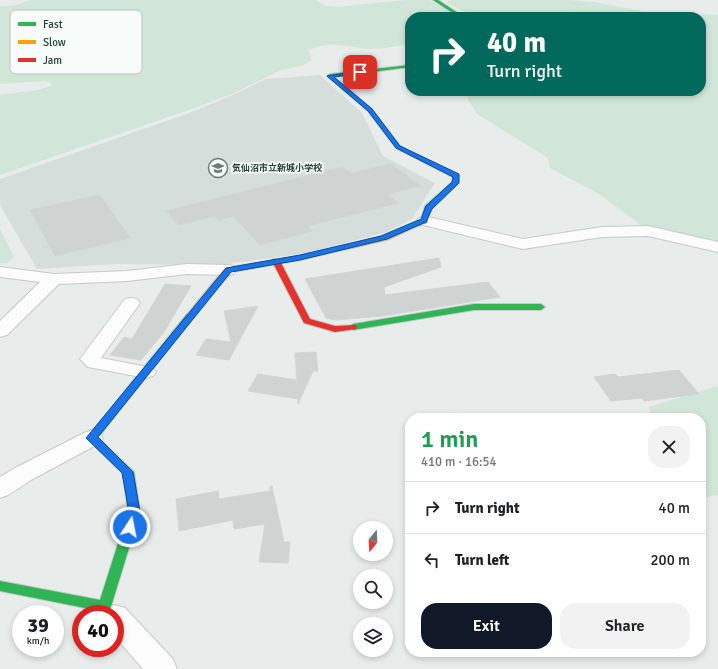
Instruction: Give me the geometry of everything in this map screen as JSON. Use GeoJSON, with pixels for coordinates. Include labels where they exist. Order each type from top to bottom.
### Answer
{"type":"FeatureCollection","features":[{"type":"Feature","properties":{"kind":"street"},"geometry":{"type":"LineString","coordinates":[[435,0],[454,12]]}},
{"type":"Feature","properties":{"kind":"street"},"geometry":{"type":"LineString","coordinates":[[405,67],[330,76],[370,110],[398,147],[456,176],[455,183],[428,208],[424,221]]}},
{"type":"Feature","properties":{"kind":"street"},"geometry":{"type":"LineString","coordinates":[[0,272],[54,279],[127,276],[187,269],[228,270],[300,258],[384,238],[424,221],[523,244],[602,232],[648,231],[718,247]]}},
{"type":"Feature","properties":{"kind":"street"},"geometry":{"type":"LineString","coordinates":[[276,261],[308,321],[335,329],[382,323],[474,307],[541,307]]}},
{"type":"Feature","properties":{"kind":"street"},"geometry":{"type":"LineString","coordinates":[[0,489],[23,474],[92,438],[228,270]]}},
{"type":"Feature","properties":{"kind":"street"},"geometry":{"type":"LineString","coordinates":[[0,331],[54,279]]}},
{"type":"Feature","properties":{"kind":"street"},"geometry":{"type":"LineString","coordinates":[[131,303],[90,359],[95,362],[146,372]]}},
{"type":"Feature","properties":{"kind":"street"},"geometry":{"type":"LineString","coordinates":[[92,438],[128,472],[134,512],[112,605]]}},
{"type":"Feature","properties":{"kind":"street"},"geometry":{"type":"LineString","coordinates":[[0,586],[80,605]]}},
{"type":"Feature","properties":{"kind":"street"},"geometry":{"type":"LineString","coordinates":[[124,627],[162,669]]}},
{"type":"Feature","properties":{"kind":"shaded area","name":"気仙沼市立新城小学校"},"geometry":{"type":"Polygon","coordinates":[[[320,75],[362,113],[383,156],[435,183],[412,219],[387,232],[307,253],[218,265],[115,264],[37,269],[0,205],[0,179],[192,112],[266,79],[320,75]]]}},
{"type":"Feature","properties":{"kind":"green space"},"geometry":{"type":"Polygon","coordinates":[[[31,0],[315,0],[326,6],[338,7],[405,0],[430,0],[450,12],[405,12],[405,45],[375,49],[339,45],[323,45],[316,47],[309,51],[312,60],[303,65],[279,71],[232,94],[0,175],[0,95],[38,90],[53,85],[46,81],[0,84],[0,6],[16,5],[31,0]]]}},
{"type":"Feature","properties":{"kind":"green space"},"geometry":{"type":"Polygon","coordinates":[[[570,0],[595,2],[647,12],[465,12],[447,3],[448,1],[570,0]]]}},
{"type":"Feature","properties":{"kind":"green space"},"geometry":{"type":"Polygon","coordinates":[[[706,15],[718,15],[718,244],[642,226],[599,194],[550,168],[548,158],[477,114],[467,98],[468,96],[706,96],[706,15]]]}},
{"type":"Feature","properties":{"kind":"green space"},"geometry":{"type":"Polygon","coordinates":[[[0,229],[14,257],[7,263],[0,263],[0,229]]]}},
{"type":"Feature","properties":{"kind":"green space"},"geometry":{"type":"Polygon","coordinates":[[[718,386],[718,495],[706,497],[706,413],[651,413],[649,407],[718,386]]]}},
{"type":"Feature","properties":{"kind":"building"},"geometry":{"type":"Polygon","coordinates":[[[391,164],[421,186],[387,194],[398,203],[307,226],[312,231],[260,245],[233,216],[218,220],[215,216],[179,225],[166,211],[342,167],[351,173],[391,164]]]}},
{"type":"Feature","properties":{"kind":"building"},"geometry":{"type":"Polygon","coordinates":[[[100,195],[130,238],[55,256],[30,210],[100,195]]]}},
{"type":"Feature","properties":{"kind":"building"},"geometry":{"type":"Polygon","coordinates":[[[439,258],[441,267],[384,287],[385,295],[488,282],[500,297],[382,316],[336,320],[326,318],[305,279],[439,258]]]}},
{"type":"Feature","properties":{"kind":"building"},"geometry":{"type":"Polygon","coordinates":[[[165,284],[191,286],[164,332],[141,360],[110,355],[124,337],[132,339],[165,284]]]}},
{"type":"Feature","properties":{"kind":"building"},"geometry":{"type":"Polygon","coordinates":[[[258,306],[229,360],[196,355],[206,339],[231,342],[224,311],[258,306]]]}},
{"type":"Feature","properties":{"kind":"building"},"geometry":{"type":"Polygon","coordinates":[[[316,352],[318,371],[313,371],[298,404],[298,399],[248,391],[258,374],[297,380],[295,353],[316,352]]]}},
{"type":"Feature","properties":{"kind":"building"},"geometry":{"type":"Polygon","coordinates":[[[679,370],[699,394],[644,401],[642,398],[611,401],[594,377],[615,374],[618,377],[679,370]]]}},
{"type":"Feature","properties":{"kind":"building"},"geometry":{"type":"Polygon","coordinates":[[[270,486],[272,486],[284,542],[290,542],[288,563],[259,562],[265,524],[234,529],[233,520],[179,531],[176,499],[218,491],[219,499],[270,491],[270,486]]]}},
{"type":"Feature","properties":{"kind":"traffic: fast"},"geometry":{"type":"LineString","coordinates":[[435,0],[454,12]]}},
{"type":"Feature","properties":{"kind":"traffic: fast"},"geometry":{"type":"LineString","coordinates":[[405,67],[330,76],[370,110],[398,147],[456,176],[455,183],[428,208],[424,221],[418,224]]}},
{"type":"Feature","properties":{"kind":"traffic: fast"},"geometry":{"type":"LineString","coordinates":[[353,327],[474,307],[541,307]]}},
{"type":"Feature","properties":{"kind":"traffic: fast"},"geometry":{"type":"LineString","coordinates":[[0,586],[105,606],[134,512],[128,472],[92,438],[190,316]]}},
{"type":"Feature","properties":{"kind":"traffic: slow"},"geometry":{"type":"LineString","coordinates":[[190,316],[228,270],[300,258],[384,238],[418,224]]}},
{"type":"Feature","properties":{"kind":"traffic: jam"},"geometry":{"type":"LineString","coordinates":[[276,261],[307,321],[335,329],[353,327]]}},
{"type":"Feature","properties":{"kind":"place","name":"気仙沼市立新城小学校"},"geometry":{"type":"Point","coordinates":[218,168]}},
{"type":"Feature","properties":{"kind":"route"},"geometry":{"type":"LineString","coordinates":[[130,527],[134,512],[128,472],[92,438],[228,270],[300,258],[384,238],[424,221],[428,208],[455,183],[456,176],[398,147],[370,110],[330,76],[360,72]]}}]}
